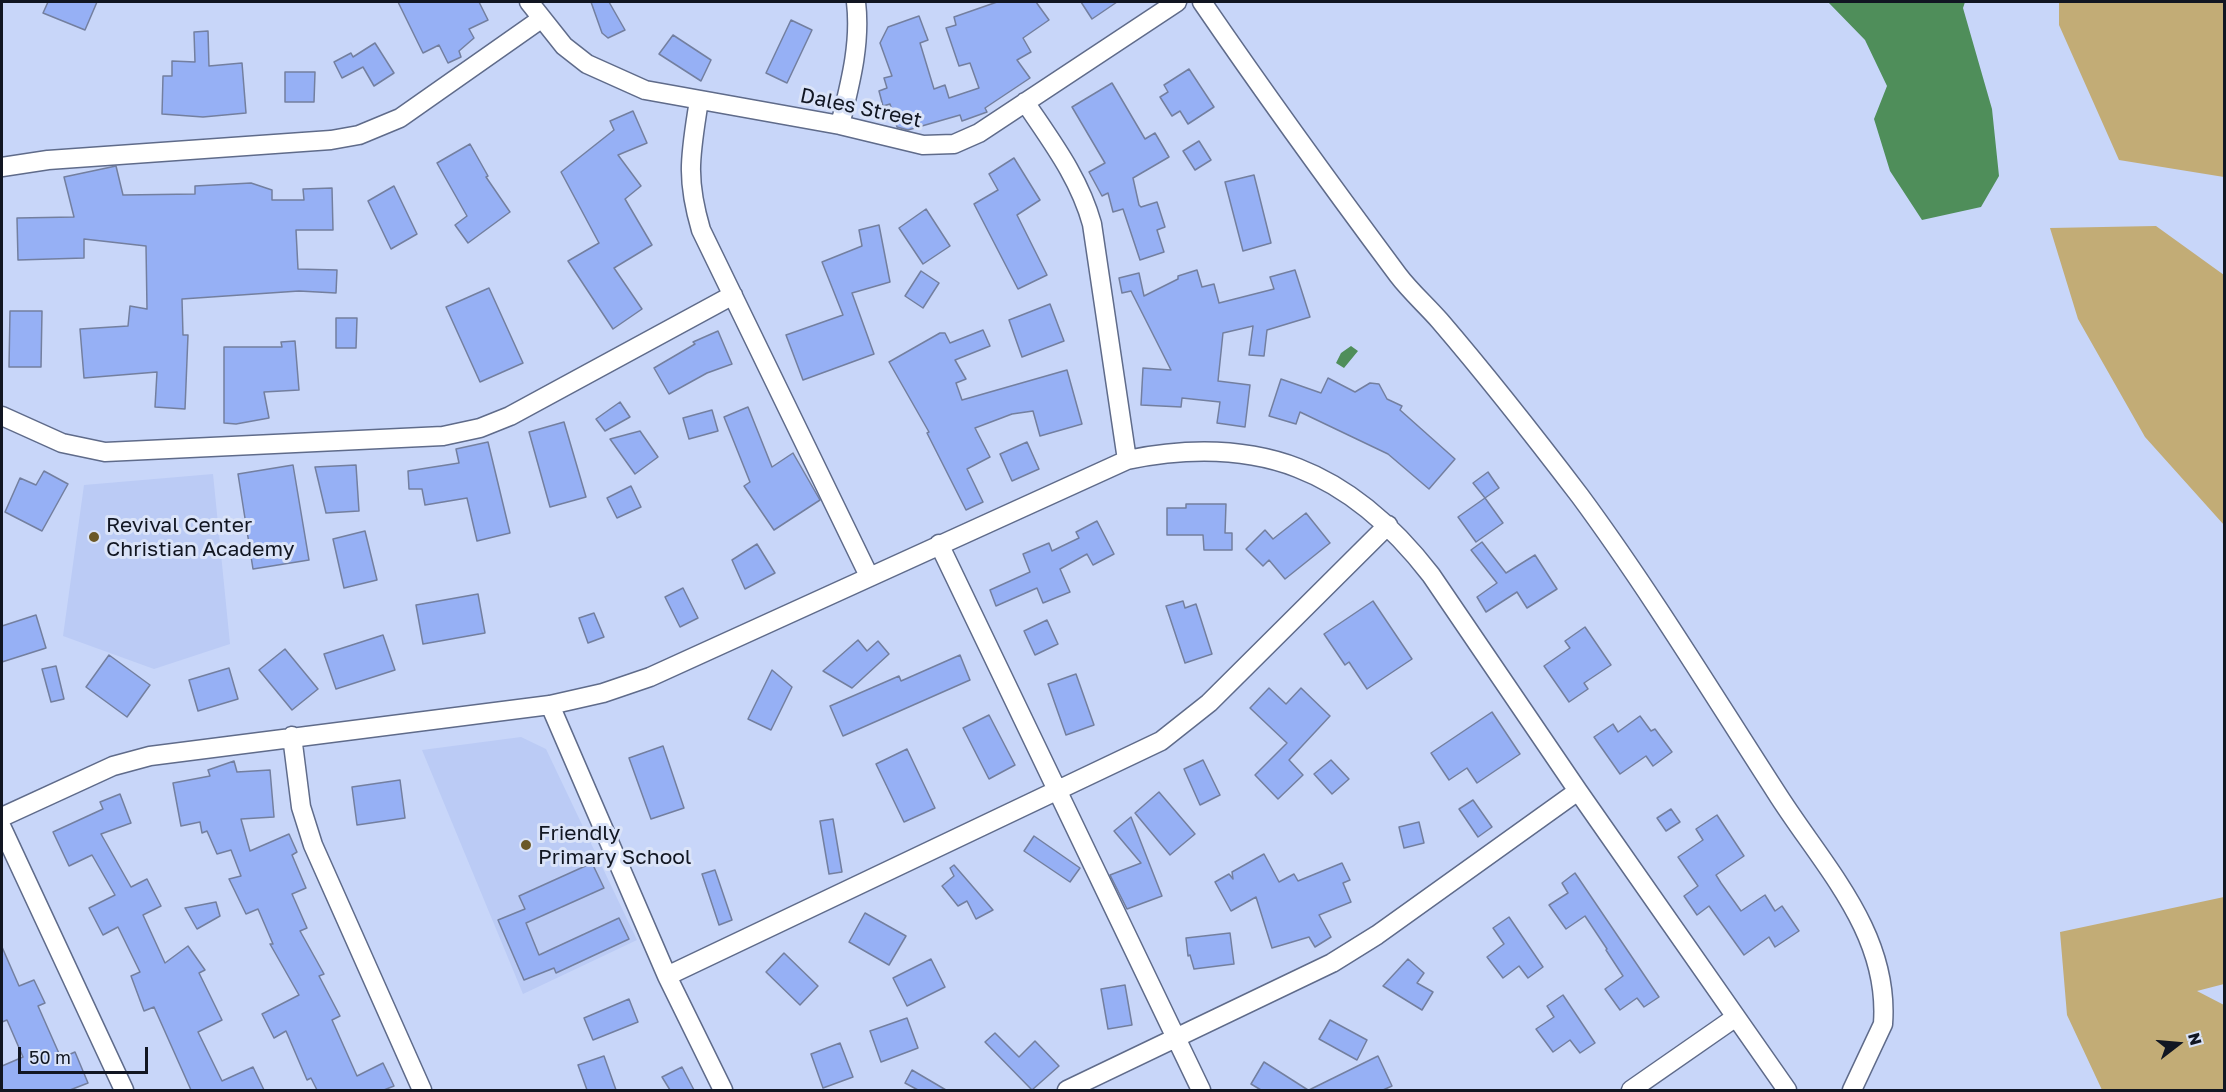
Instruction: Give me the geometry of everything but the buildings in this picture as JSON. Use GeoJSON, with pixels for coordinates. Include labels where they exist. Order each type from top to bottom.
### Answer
{"type":"FeatureCollection","features":[{"type":"Feature","properties":{"kind":"street","name":"Dales Street"},"geometry":{"type":"LineString","coordinates":[[529,2],[541,20],[564,46],[587,64],[616,80],[645,90],[840,125],[923,145],[939,146],[968,139],[1177,2]]}},
{"type":"Feature","properties":{"kind":"street"},"geometry":{"type":"LineString","coordinates":[[840,125],[859,29],[856,2]]}},
{"type":"Feature","properties":{"kind":"street"},"geometry":{"type":"LineString","coordinates":[[1202,2],[1400,278],[1440,321],[1580,497],[1684,649],[1808,842],[1844,890],[1864,925],[1874,950],[1884,1013],[1883,1024],[1852,1090]]}},
{"type":"Feature","properties":{"kind":"street"},"geometry":{"type":"LineString","coordinates":[[2,167],[48,160],[331,140],[359,135],[400,118],[541,20]]}},
{"type":"Feature","properties":{"kind":"street"},"geometry":{"type":"LineString","coordinates":[[699,100],[689,170],[692,199],[701,230],[869,576]]}},
{"type":"Feature","properties":{"kind":"street"},"geometry":{"type":"LineString","coordinates":[[1025,102],[1074,175],[1087,207],[1127,460]]}},
{"type":"Feature","properties":{"kind":"street"},"geometry":{"type":"LineString","coordinates":[[2,416],[63,443],[105,452],[443,436],[480,428],[510,416],[733,295]]}},
{"type":"Feature","properties":{"kind":"street"},"geometry":{"type":"LineString","coordinates":[[2,817],[79,780],[141,759],[200,748],[550,705],[603,693],[650,677],[1127,460],[1170,451],[1215,450],[1254,455],[1299,467],[1337,486],[1388,525],[1406,542],[1787,1090]]}},
{"type":"Feature","properties":{"kind":"street"},"geometry":{"type":"LineString","coordinates":[[667,976],[1161,741],[1209,703],[1388,525]]}},
{"type":"Feature","properties":{"kind":"street"},"geometry":{"type":"LineString","coordinates":[[939,544],[1201,1090]]}},
{"type":"Feature","properties":{"kind":"street"},"geometry":{"type":"LineString","coordinates":[[550,705],[667,976],[723,1090]]}},
{"type":"Feature","properties":{"kind":"street"},"geometry":{"type":"LineString","coordinates":[[292,736],[301,807],[313,845],[422,1090]]}},
{"type":"Feature","properties":{"kind":"street"},"geometry":{"type":"LineString","coordinates":[[1067,1090],[1332,963],[1377,934],[1578,791]]}},
{"type":"Feature","properties":{"kind":"street"},"geometry":{"type":"LineString","coordinates":[[2,828],[124,1090]]}},
{"type":"Feature","properties":{"kind":"street"},"geometry":{"type":"LineString","coordinates":[[1631,1090],[1736,1017]]}},
{"type":"Feature","properties":{"kind":"shaded area"},"geometry":{"type":"Polygon","coordinates":[[[1828,2],[1965,2],[1963,8],[1992,109],[1999,176],[1981,207],[1922,220],[1890,171],[1874,119],[1887,86],[1865,40],[1828,2]]]}},
{"type":"Feature","properties":{"kind":"shaded area"},"geometry":{"type":"Polygon","coordinates":[[[2059,2],[2224,2],[2224,177],[2119,160],[2059,25],[2059,2]]]}},
{"type":"Feature","properties":{"kind":"shaded area"},"geometry":{"type":"Polygon","coordinates":[[[2156,226],[2224,275],[2224,525],[2145,437],[2078,319],[2050,228],[2156,226]]]}},
{"type":"Feature","properties":{"kind":"shaded area"},"geometry":{"type":"Polygon","coordinates":[[[1351,346],[1358,351],[1344,368],[1336,363],[1341,353],[1351,346]]]}},
{"type":"Feature","properties":{"kind":"shaded area"},"geometry":{"type":"Polygon","coordinates":[[[213,474],[230,644],[154,669],[63,636],[84,485],[213,474]]]}},
{"type":"Feature","properties":{"kind":"shaded area","name":"Friendly Primary School"},"geometry":{"type":"Polygon","coordinates":[[[521,737],[546,749],[637,940],[523,994],[422,750],[521,737]]]}},
{"type":"Feature","properties":{"kind":"shaded area"},"geometry":{"type":"Polygon","coordinates":[[[2224,897],[2224,984],[2197,991],[2224,1005],[2224,1090],[2102,1090],[2067,1015],[2060,932],[2224,897]]]}},
{"type":"Feature","properties":{"kind":"place","name":"Revival Center Christian Academy"},"geometry":{"type":"Point","coordinates":[94,537]}},
{"type":"Feature","properties":{"kind":"place","name":"Friendly Primary School"},"geometry":{"type":"Point","coordinates":[526,845]}}]}
